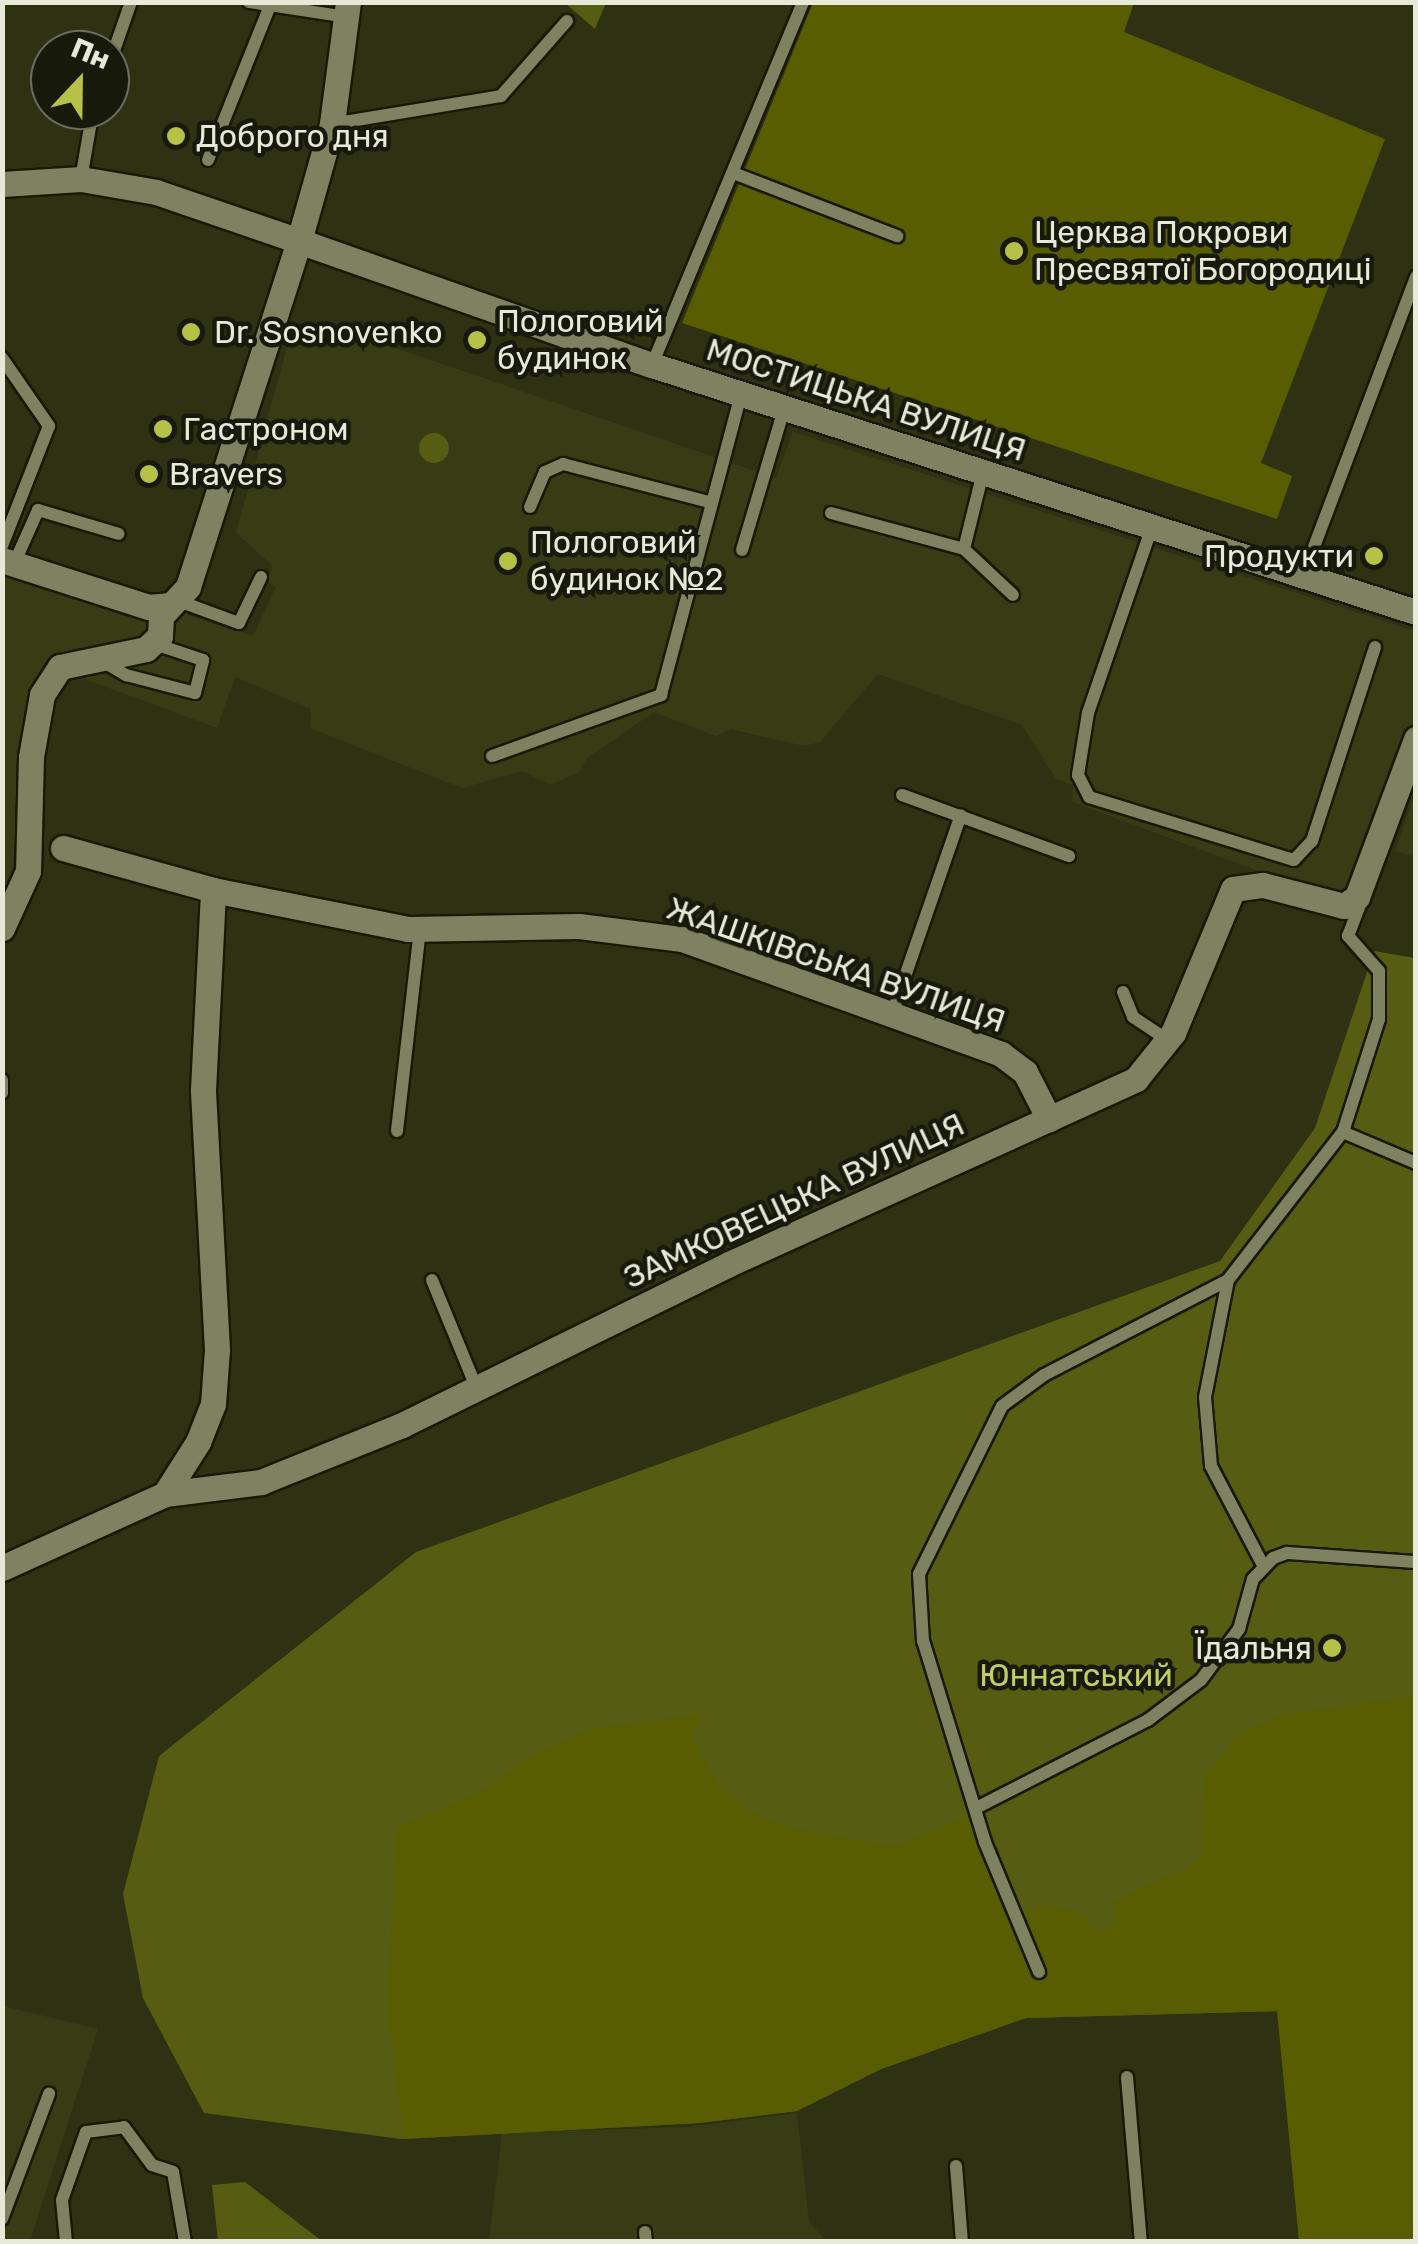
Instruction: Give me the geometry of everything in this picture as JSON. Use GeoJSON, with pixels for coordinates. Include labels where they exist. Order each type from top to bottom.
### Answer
{"type":"FeatureCollection","features":[{"type":"Feature","properties":{"kind":"street"},"geometry":{"type":"LineString","coordinates":[[2,928],[28,871],[30,757],[42,695],[60,667],[152,643],[173,603],[196,572],[332,124],[348,10]]}},
{"type":"Feature","properties":{"kind":"street","name":"МОСТИЦЬКА ВУЛИЦЯ"},"geometry":{"type":"LineString","coordinates":[[2,184],[81,178],[156,192],[652,365],[1416,612]]}},
{"type":"Feature","properties":{"kind":"street"},"geometry":{"type":"LineString","coordinates":[[6,556],[148,607],[173,603]]}},
{"type":"Feature","properties":{"kind":"street","name":"ЗАМКОВЕЦЬКА ВУЛИЦЯ"},"geometry":{"type":"LineString","coordinates":[[2,1568],[166,1494],[261,1482],[477,1388],[729,1264],[1136,1078],[1168,1041],[1233,889],[1263,884],[1344,906],[1357,897],[1416,738]]}},
{"type":"Feature","properties":{"kind":"street","name":"ЖАШКІВСЬКА ВУЛИЦЯ"},"geometry":{"type":"LineString","coordinates":[[63,848],[212,890],[420,930],[626,929],[682,939],[1001,1054],[1024,1072],[1049,1119]]}},
{"type":"Feature","properties":{"kind":"street"},"geometry":{"type":"LineString","coordinates":[[166,1494],[198,1442],[213,1404],[218,1350],[202,1090],[212,890]]}},
{"type":"Feature","properties":{"kind":"lane"},"geometry":{"type":"LineString","coordinates":[[121,30],[131,2]]}},
{"type":"Feature","properties":{"kind":"lane"},"geometry":{"type":"LineString","coordinates":[[249,2],[269,8],[348,10]]}},
{"type":"Feature","properties":{"kind":"lane"},"geometry":{"type":"LineString","coordinates":[[652,365],[736,174],[803,2]]}},
{"type":"Feature","properties":{"kind":"lane"},"geometry":{"type":"LineString","coordinates":[[208,160],[269,8]]}},
{"type":"Feature","properties":{"kind":"lane"},"geometry":{"type":"LineString","coordinates":[[332,124],[501,96],[567,21]]}},
{"type":"Feature","properties":{"kind":"lane"},"geometry":{"type":"LineString","coordinates":[[81,178],[89,130]]}},
{"type":"Feature","properties":{"kind":"lane"},"geometry":{"type":"LineString","coordinates":[[736,174],[897,236]]}},
{"type":"Feature","properties":{"kind":"lane"},"geometry":{"type":"LineString","coordinates":[[1304,576],[1416,278]]}},
{"type":"Feature","properties":{"kind":"lane"},"geometry":{"type":"LineString","coordinates":[[2,358],[49,426],[6,556]]}},
{"type":"Feature","properties":{"kind":"lane"},"geometry":{"type":"LineString","coordinates":[[492,756],[661,694],[740,394]]}},
{"type":"Feature","properties":{"kind":"lane"},"geometry":{"type":"LineString","coordinates":[[742,550],[784,409]]}},
{"type":"Feature","properties":{"kind":"lane"},"geometry":{"type":"LineString","coordinates":[[530,507],[545,472],[563,464],[710,502]]}},
{"type":"Feature","properties":{"kind":"lane"},"geometry":{"type":"LineString","coordinates":[[964,549],[983,472]]}},
{"type":"Feature","properties":{"kind":"lane"},"geometry":{"type":"LineString","coordinates":[[6,556],[38,510],[119,534]]}},
{"type":"Feature","properties":{"kind":"lane"},"geometry":{"type":"LineString","coordinates":[[831,513],[964,549],[1013,595]]}},
{"type":"Feature","properties":{"kind":"lane"},"geometry":{"type":"LineString","coordinates":[[1152,527],[1088,713],[1078,774],[1089,797],[1294,860],[1312,841],[1375,647]]}},
{"type":"Feature","properties":{"kind":"lane"},"geometry":{"type":"LineString","coordinates":[[173,603],[239,623],[261,578]]}},
{"type":"Feature","properties":{"kind":"lane"},"geometry":{"type":"LineString","coordinates":[[98,658],[126,674],[195,693],[203,660],[152,643]]}},
{"type":"Feature","properties":{"kind":"lane"},"geometry":{"type":"LineString","coordinates":[[902,795],[1069,856]]}},
{"type":"Feature","properties":{"kind":"lane"},"geometry":{"type":"LineString","coordinates":[[893,1012],[962,815]]}},
{"type":"Feature","properties":{"kind":"lane"},"geometry":{"type":"LineString","coordinates":[[1039,1972],[985,1842],[978,1808],[923,1641],[920,1574],[1002,1406],[1044,1375],[1228,1280],[1343,1132],[1379,1019],[1380,970],[1348,936],[1377,862],[1380,836]]}},
{"type":"Feature","properties":{"kind":"lane"},"geometry":{"type":"LineString","coordinates":[[398,1131],[420,930]]}},
{"type":"Feature","properties":{"kind":"lane"},"geometry":{"type":"LineString","coordinates":[[1123,992],[1133,1017],[1168,1041]]}},
{"type":"Feature","properties":{"kind":"lane"},"geometry":{"type":"LineString","coordinates":[[2,1080],[2,1092]]}},
{"type":"Feature","properties":{"kind":"lane"},"geometry":{"type":"LineString","coordinates":[[1343,1132],[1416,1162]]}},
{"type":"Feature","properties":{"kind":"lane"},"geometry":{"type":"LineString","coordinates":[[432,1280],[477,1388]]}},
{"type":"Feature","properties":{"kind":"lane"},"geometry":{"type":"LineString","coordinates":[[1228,1280],[1206,1397],[1211,1466],[1263,1565]]}},
{"type":"Feature","properties":{"kind":"lane"},"geometry":{"type":"LineString","coordinates":[[978,1808],[1148,1720],[1202,1680],[1239,1629],[1263,1565],[1288,1553],[1416,1562]]}},
{"type":"Feature","properties":{"kind":"lane"},"geometry":{"type":"LineString","coordinates":[[1127,2077],[1142,2242]]}},
{"type":"Feature","properties":{"kind":"lane"},"geometry":{"type":"LineString","coordinates":[[2,2219],[49,2094]]}},
{"type":"Feature","properties":{"kind":"lane"},"geometry":{"type":"LineString","coordinates":[[66,2242],[60,2212],[86,2132],[124,2127],[152,2164],[175,2176],[185,2242]]}},
{"type":"Feature","properties":{"kind":"lane"},"geometry":{"type":"LineString","coordinates":[[956,2166],[962,2242]]}},
{"type":"Feature","properties":{"kind":"shaded area"},"geometry":{"type":"Polygon","coordinates":[[[813,3],[1134,3],[1124,32],[1385,139],[1261,463],[1292,476],[1277,519],[682,323],[813,3]]]}},
{"type":"Feature","properties":{"kind":"shaded area"},"geometry":{"type":"Polygon","coordinates":[[[306,325],[375,341],[776,478],[793,432],[1415,631],[1415,729],[1353,897],[1337,900],[1072,802],[1073,785],[1056,779],[1022,725],[878,674],[820,742],[804,746],[731,729],[716,736],[654,712],[587,758],[579,772],[550,785],[522,771],[462,788],[310,728],[311,709],[235,677],[217,728],[47,665],[32,685],[12,873],[3,891],[3,555],[253,636],[276,587],[268,582],[272,565],[236,533],[291,333],[306,325]]]}},
{"type":"Feature","properties":{"kind":"shaded area"},"geometry":{"type":"Polygon","coordinates":[[[1415,793],[1415,857],[1395,851],[1415,793]]]}},
{"type":"Feature","properties":{"kind":"shaded area"},"geometry":{"type":"Polygon","coordinates":[[[1415,1696],[1415,2241],[1299,2241],[1277,2011],[1026,2018],[881,2069],[797,2111],[699,2123],[404,2139],[387,2009],[397,1828],[481,1792],[531,1756],[591,1729],[705,1714],[695,1728],[695,1744],[716,1782],[748,1811],[791,1828],[896,1847],[968,1815],[1034,1976],[1045,1971],[1023,1923],[1029,1910],[1043,1904],[1080,1912],[1100,1932],[1116,1923],[1113,1901],[1191,1866],[1201,1855],[1204,1779],[1241,1732],[1283,1715],[1415,1696]]]}},
{"type":"Feature","properties":{"kind":"shaded area"},"geometry":{"type":"Polygon","coordinates":[[[3,2006],[98,2029],[30,2241],[3,2242],[3,2006]]]}},
{"type":"Feature","properties":{"kind":"shaded area"},"geometry":{"type":"Polygon","coordinates":[[[797,2113],[809,2222],[826,2241],[489,2241],[502,2133],[688,2127],[797,2113]]]}},
{"type":"Feature","properties":{"kind":"green space"},"geometry":{"type":"Polygon","coordinates":[[[565,3],[606,3],[595,29],[565,3]]]}},
{"type":"Feature","properties":{"kind":"green space"},"geometry":{"type":"Polygon","coordinates":[[[434,433],[445,437],[449,448],[445,459],[434,463],[423,459],[419,448],[423,437],[434,433]]]}},
{"type":"Feature","properties":{"kind":"green space","name":"Юннатський"},"geometry":{"type":"Polygon","coordinates":[[[1374,951],[1415,958],[1415,1902],[1278,2011],[1026,2018],[881,2069],[797,2111],[699,2123],[401,2139],[204,2113],[143,1998],[123,1894],[159,1756],[416,1552],[1220,1261],[1315,1128],[1374,951]]]}},
{"type":"Feature","properties":{"kind":"green space"},"geometry":{"type":"Polygon","coordinates":[[[245,2182],[322,2241],[218,2241],[212,2185],[245,2182]]]}},
{"type":"Feature","properties":{"kind":"place","name":"Доброго дня"},"geometry":{"type":"Point","coordinates":[176,136]}},
{"type":"Feature","properties":{"kind":"place","name":"Церква Покрови Пресвятої Богородиці"},"geometry":{"type":"Point","coordinates":[1014,251]}},
{"type":"Feature","properties":{"kind":"place","name":"Dr. Sosnovenko"},"geometry":{"type":"Point","coordinates":[191,332]}},
{"type":"Feature","properties":{"kind":"place","name":"Пологовий будинок"},"geometry":{"type":"Point","coordinates":[477,340]}},
{"type":"Feature","properties":{"kind":"place","name":"Гастроном"},"geometry":{"type":"Point","coordinates":[163,429]}},
{"type":"Feature","properties":{"kind":"place","name":"Bravers"},"geometry":{"type":"Point","coordinates":[149,474]}},
{"type":"Feature","properties":{"kind":"place","name":"Продукти"},"geometry":{"type":"Point","coordinates":[1374,556]}},
{"type":"Feature","properties":{"kind":"place","name":"Пологовий будинок №2"},"geometry":{"type":"Point","coordinates":[508,561]}},
{"type":"Feature","properties":{"kind":"place","name":"Їдальня"},"geometry":{"type":"Point","coordinates":[1332,1648]}}]}
